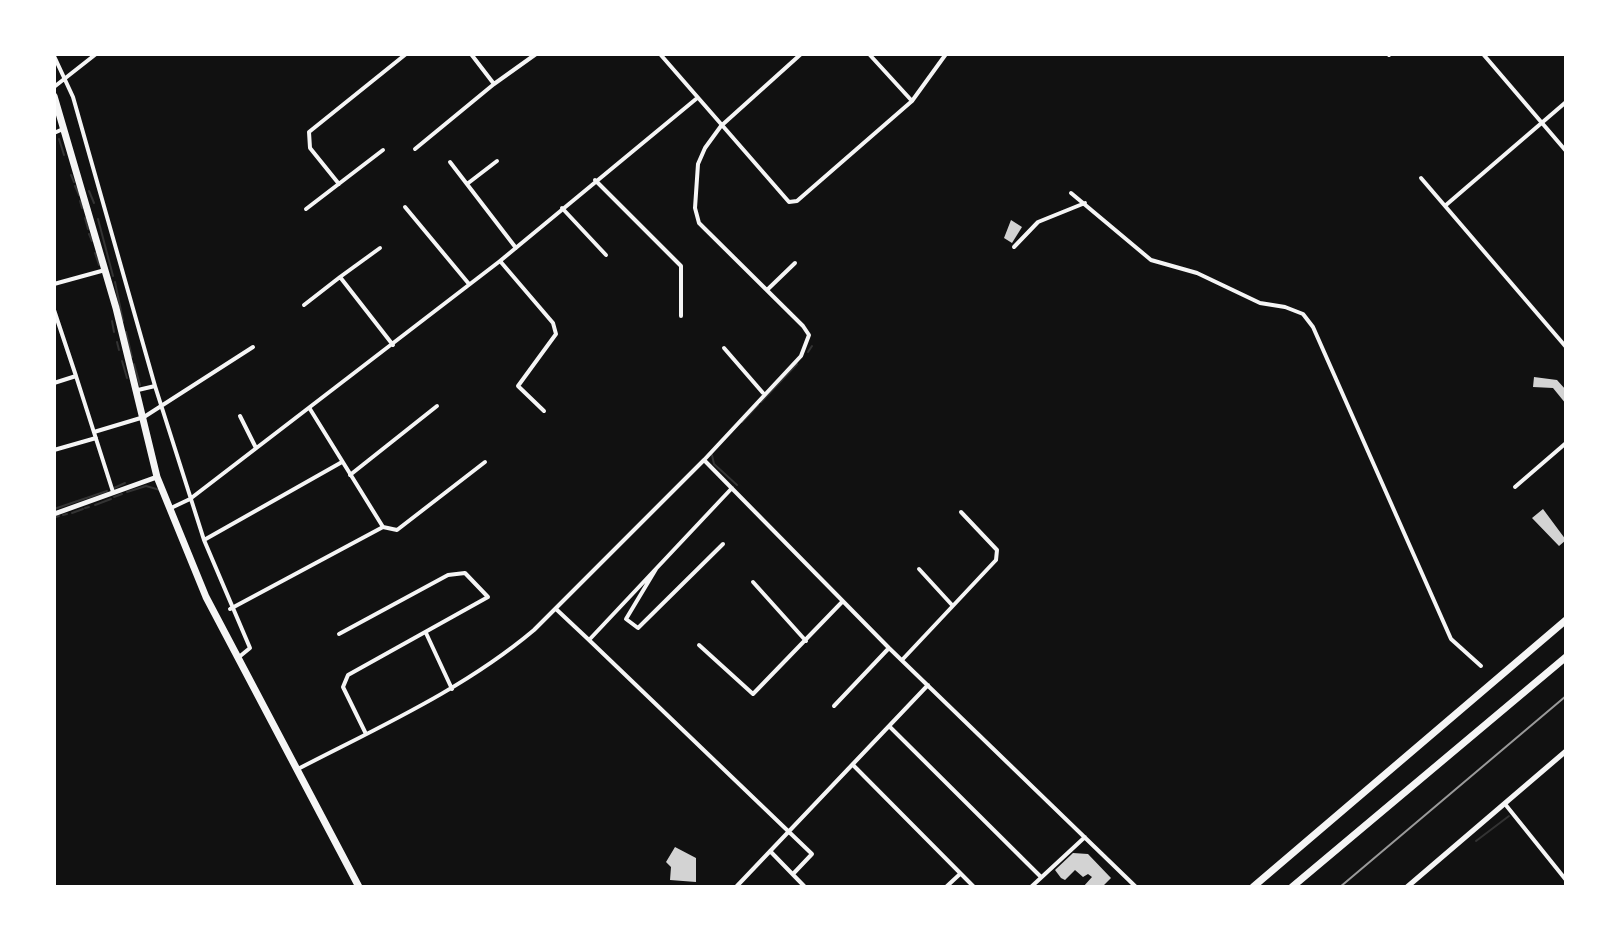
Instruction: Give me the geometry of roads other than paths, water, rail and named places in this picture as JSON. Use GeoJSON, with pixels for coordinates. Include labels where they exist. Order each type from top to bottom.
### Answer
{"type":"FeatureCollection","features":[{"type":"Feature","properties":{"kind":"highway"},"geometry":{"type":"LineString","coordinates":[[54,96],[138,390],[157,477],[206,597],[359,887]]}},
{"type":"Feature","properties":{"kind":"highway"},"geometry":{"type":"LineString","coordinates":[[1253,887],[1566,620]]}},
{"type":"Feature","properties":{"kind":"highway"},"geometry":{"type":"LineString","coordinates":[[1292,887],[1566,657]]}},
{"type":"Feature","properties":{"kind":"street"},"geometry":{"type":"LineString","coordinates":[[54,87],[96,54]]}},
{"type":"Feature","properties":{"kind":"street"},"geometry":{"type":"LineString","coordinates":[[339,184],[310,148],[309,132],[405,54]]}},
{"type":"Feature","properties":{"kind":"street"},"geometry":{"type":"LineString","coordinates":[[471,54],[494,84]]}},
{"type":"Feature","properties":{"kind":"street"},"geometry":{"type":"LineString","coordinates":[[415,149],[536,54]]}},
{"type":"Feature","properties":{"kind":"street"},"geometry":{"type":"LineString","coordinates":[[660,54],[696,99],[789,202],[797,201],[912,101],[946,54]]}},
{"type":"Feature","properties":{"kind":"street"},"geometry":{"type":"LineString","coordinates":[[296,770],[452,689],[505,655],[556,609],[704,460],[763,393],[801,356],[809,335],[699,223],[696,215],[700,156],[721,126],[801,54]]}},
{"type":"Feature","properties":{"kind":"street"},"geometry":{"type":"LineString","coordinates":[[869,54],[912,101]]}},
{"type":"Feature","properties":{"kind":"street"},"geometry":{"type":"LineString","coordinates":[[1483,54],[1566,151]]}},
{"type":"Feature","properties":{"kind":"street"},"geometry":{"type":"LineString","coordinates":[[54,56],[73,97],[190,499],[230,609],[250,648],[237,658]]}},
{"type":"Feature","properties":{"kind":"street"},"geometry":{"type":"LineString","coordinates":[[171,508],[190,499],[393,345],[696,99]]}},
{"type":"Feature","properties":{"kind":"street"},"geometry":{"type":"LineString","coordinates":[[1446,205],[1566,102]]}},
{"type":"Feature","properties":{"kind":"street"},"geometry":{"type":"LineString","coordinates":[[54,133],[63,129]]}},
{"type":"Feature","properties":{"kind":"street"},"geometry":{"type":"LineString","coordinates":[[306,209],[383,150]]}},
{"type":"Feature","properties":{"kind":"street"},"geometry":{"type":"LineString","coordinates":[[467,184],[497,161]]}},
{"type":"Feature","properties":{"kind":"street"},"geometry":{"type":"LineString","coordinates":[[450,162],[516,248]]}},
{"type":"Feature","properties":{"kind":"street"},"geometry":{"type":"LineString","coordinates":[[1421,178],[1566,347]]}},
{"type":"Feature","properties":{"kind":"street"},"geometry":{"type":"LineString","coordinates":[[595,180],[681,266],[681,316]]}},
{"type":"Feature","properties":{"kind":"street"},"geometry":{"type":"LineString","coordinates":[[1071,193],[1151,260],[1197,273],[1260,303],[1303,314],[1313,327],[1451,639],[1481,666]]}},
{"type":"Feature","properties":{"kind":"street"},"geometry":{"type":"LineString","coordinates":[[1014,247],[1038,222],[1085,203]]}},
{"type":"Feature","properties":{"kind":"street"},"geometry":{"type":"LineString","coordinates":[[405,207],[469,284]]}},
{"type":"Feature","properties":{"kind":"street"},"geometry":{"type":"LineString","coordinates":[[562,208],[606,255]]}},
{"type":"Feature","properties":{"kind":"street"},"geometry":{"type":"LineString","coordinates":[[304,305],[380,248]]}},
{"type":"Feature","properties":{"kind":"street"},"geometry":{"type":"LineString","coordinates":[[500,261],[553,323],[556,334],[518,386],[544,411]]}},
{"type":"Feature","properties":{"kind":"street"},"geometry":{"type":"LineString","coordinates":[[767,290],[795,263]]}},
{"type":"Feature","properties":{"kind":"street"},"geometry":{"type":"LineString","coordinates":[[54,284],[105,270]]}},
{"type":"Feature","properties":{"kind":"street"},"geometry":{"type":"LineString","coordinates":[[340,277],[393,345]]}},
{"type":"Feature","properties":{"kind":"street"},"geometry":{"type":"LineString","coordinates":[[54,310],[113,492]]}},
{"type":"Feature","properties":{"kind":"street"},"geometry":{"type":"LineString","coordinates":[[94,432],[144,417],[253,347]]}},
{"type":"Feature","properties":{"kind":"street"},"geometry":{"type":"LineString","coordinates":[[724,348],[763,393]]}},
{"type":"Feature","properties":{"kind":"street"},"geometry":{"type":"LineString","coordinates":[[54,383],[76,376]]}},
{"type":"Feature","properties":{"kind":"street"},"geometry":{"type":"LineString","coordinates":[[138,390],[155,386]]}},
{"type":"Feature","properties":{"kind":"street"},"geometry":{"type":"LineString","coordinates":[[350,475],[437,406]]}},
{"type":"Feature","properties":{"kind":"street"},"geometry":{"type":"LineString","coordinates":[[310,409],[383,527]]}},
{"type":"Feature","properties":{"kind":"street"},"geometry":{"type":"LineString","coordinates":[[240,416],[256,448]]}},
{"type":"Feature","properties":{"kind":"street"},"geometry":{"type":"LineString","coordinates":[[54,450],[96,438]]}},
{"type":"Feature","properties":{"kind":"street"},"geometry":{"type":"LineString","coordinates":[[1515,487],[1566,443]]}},
{"type":"Feature","properties":{"kind":"street"},"geometry":{"type":"LineString","coordinates":[[704,460],[842,602],[1136,887]]}},
{"type":"Feature","properties":{"kind":"street"},"geometry":{"type":"LineString","coordinates":[[204,540],[342,462]]}},
{"type":"Feature","properties":{"kind":"street"},"geometry":{"type":"LineString","coordinates":[[230,609],[383,527],[397,530],[485,462]]}},
{"type":"Feature","properties":{"kind":"street"},"geometry":{"type":"LineString","coordinates":[[54,514],[157,477]]}},
{"type":"Feature","properties":{"kind":"street"},"geometry":{"type":"LineString","coordinates":[[589,640],[732,488]]}},
{"type":"Feature","properties":{"kind":"street"},"geometry":{"type":"LineString","coordinates":[[902,660],[998,555],[993,543],[961,512]]}},
{"type":"Feature","properties":{"kind":"street"},"geometry":{"type":"LineString","coordinates":[[661,560],[626,619],[638,628],[723,544]]}},
{"type":"Feature","properties":{"kind":"street"},"geometry":{"type":"LineString","coordinates":[[919,569],[952,605]]}},
{"type":"Feature","properties":{"kind":"street"},"geometry":{"type":"LineString","coordinates":[[339,634],[448,575],[465,573],[485,591],[486,601],[345,680],[343,687],[366,734]]}},
{"type":"Feature","properties":{"kind":"street"},"geometry":{"type":"LineString","coordinates":[[753,582],[806,641]]}},
{"type":"Feature","properties":{"kind":"street"},"geometry":{"type":"LineString","coordinates":[[699,645],[753,694],[842,602]]}},
{"type":"Feature","properties":{"kind":"street"},"geometry":{"type":"LineString","coordinates":[[556,609],[812,854],[793,874]]}},
{"type":"Feature","properties":{"kind":"street"},"geometry":{"type":"LineString","coordinates":[[426,633],[452,689]]}},
{"type":"Feature","properties":{"kind":"street"},"geometry":{"type":"LineString","coordinates":[[834,706],[889,648]]}},
{"type":"Feature","properties":{"kind":"street"},"geometry":{"type":"LineString","coordinates":[[736,887],[928,685]]}},
{"type":"Feature","properties":{"kind":"street"},"geometry":{"type":"LineString","coordinates":[[890,727],[1041,877]]}},
{"type":"Feature","properties":{"kind":"street"},"geometry":{"type":"LineString","coordinates":[[1407,887],[1566,751]]}},
{"type":"Feature","properties":{"kind":"street"},"geometry":{"type":"LineString","coordinates":[[854,766],[974,887]]}},
{"type":"Feature","properties":{"kind":"street"},"geometry":{"type":"LineString","coordinates":[[1504,803],[1566,880]]}},
{"type":"Feature","properties":{"kind":"street"},"geometry":{"type":"LineString","coordinates":[[1031,887],[1085,837]]}},
{"type":"Feature","properties":{"kind":"street"},"geometry":{"type":"LineString","coordinates":[[770,851],[805,887]]}},
{"type":"Feature","properties":{"kind":"street"},"geometry":{"type":"LineString","coordinates":[[946,887],[960,874]]}},
{"type":"Feature","properties":{"kind":"waterway"},"geometry":{"type":"LineString","coordinates":[[59,139],[64,155]]}},
{"type":"Feature","properties":{"kind":"waterway"},"geometry":{"type":"LineString","coordinates":[[71,175],[74,182]]}},
{"type":"Feature","properties":{"kind":"waterway"},"geometry":{"type":"LineString","coordinates":[[75,186],[79,195]]}},
{"type":"Feature","properties":{"kind":"waterway"},"geometry":{"type":"LineString","coordinates":[[89,191],[94,203]]}},
{"type":"Feature","properties":{"kind":"waterway"},"geometry":{"type":"LineString","coordinates":[[80,201],[82,208]]}},
{"type":"Feature","properties":{"kind":"waterway"},"geometry":{"type":"LineString","coordinates":[[85,218],[88,229]]}},
{"type":"Feature","properties":{"kind":"waterway"},"geometry":{"type":"LineString","coordinates":[[98,219],[113,276]]}},
{"type":"Feature","properties":{"kind":"waterway"},"geometry":{"type":"LineString","coordinates":[[89,234],[92,241]]}},
{"type":"Feature","properties":{"kind":"waterway"},"geometry":{"type":"LineString","coordinates":[[95,253],[99,265]]}},
{"type":"Feature","properties":{"kind":"waterway"},"geometry":{"type":"LineString","coordinates":[[115,282],[123,321]]}},
{"type":"Feature","properties":{"kind":"waterway"},"geometry":{"type":"LineString","coordinates":[[112,321],[114,332]]}},
{"type":"Feature","properties":{"kind":"waterway"},"geometry":{"type":"LineString","coordinates":[[126,332],[132,357]]}},
{"type":"Feature","properties":{"kind":"waterway"},"geometry":{"type":"LineString","coordinates":[[117,342],[119,350]]}},
{"type":"Feature","properties":{"kind":"waterway"},"geometry":{"type":"LineString","coordinates":[[808,352],[812,346]]}},
{"type":"Feature","properties":{"kind":"waterway"},"geometry":{"type":"LineString","coordinates":[[122,361],[127,378]]}},
{"type":"Feature","properties":{"kind":"waterway"},"geometry":{"type":"LineString","coordinates":[[134,364],[140,385]]}},
{"type":"Feature","properties":{"kind":"waterway"},"geometry":{"type":"LineString","coordinates":[[761,402],[797,364]]}},
{"type":"Feature","properties":{"kind":"waterway"},"geometry":{"type":"LineString","coordinates":[[742,422],[758,405]]}},
{"type":"Feature","properties":{"kind":"waterway"},"geometry":{"type":"LineString","coordinates":[[712,455],[714,464],[737,485]]}},
{"type":"Feature","properties":{"kind":"waterway"},"geometry":{"type":"LineString","coordinates":[[114,488],[125,483]]}},
{"type":"Feature","properties":{"kind":"waterway"},"geometry":{"type":"LineString","coordinates":[[127,492],[146,486],[160,490]]}},
{"type":"Feature","properties":{"kind":"waterway"},"geometry":{"type":"LineString","coordinates":[[54,509],[107,491]]}},
{"type":"Feature","properties":{"kind":"waterway"},"geometry":{"type":"LineString","coordinates":[[114,497],[122,494]]}},
{"type":"Feature","properties":{"kind":"waterway"},"geometry":{"type":"LineString","coordinates":[[95,505],[111,499]]}},
{"type":"Feature","properties":{"kind":"waterway"},"geometry":{"type":"LineString","coordinates":[[85,508],[89,507]]}},
{"type":"Feature","properties":{"kind":"waterway"},"geometry":{"type":"LineString","coordinates":[[72,513],[83,509]]}},
{"type":"Feature","properties":{"kind":"waterway"},"geometry":{"type":"LineString","coordinates":[[63,515],[67,514]]}},
{"type":"Feature","properties":{"kind":"waterway"},"geometry":{"type":"LineString","coordinates":[[1476,841],[1509,816]]}},
{"type":"Feature","properties":{"kind":"railway"},"geometry":{"type":"LineString","coordinates":[[1340,887],[1566,696]]}}]}
